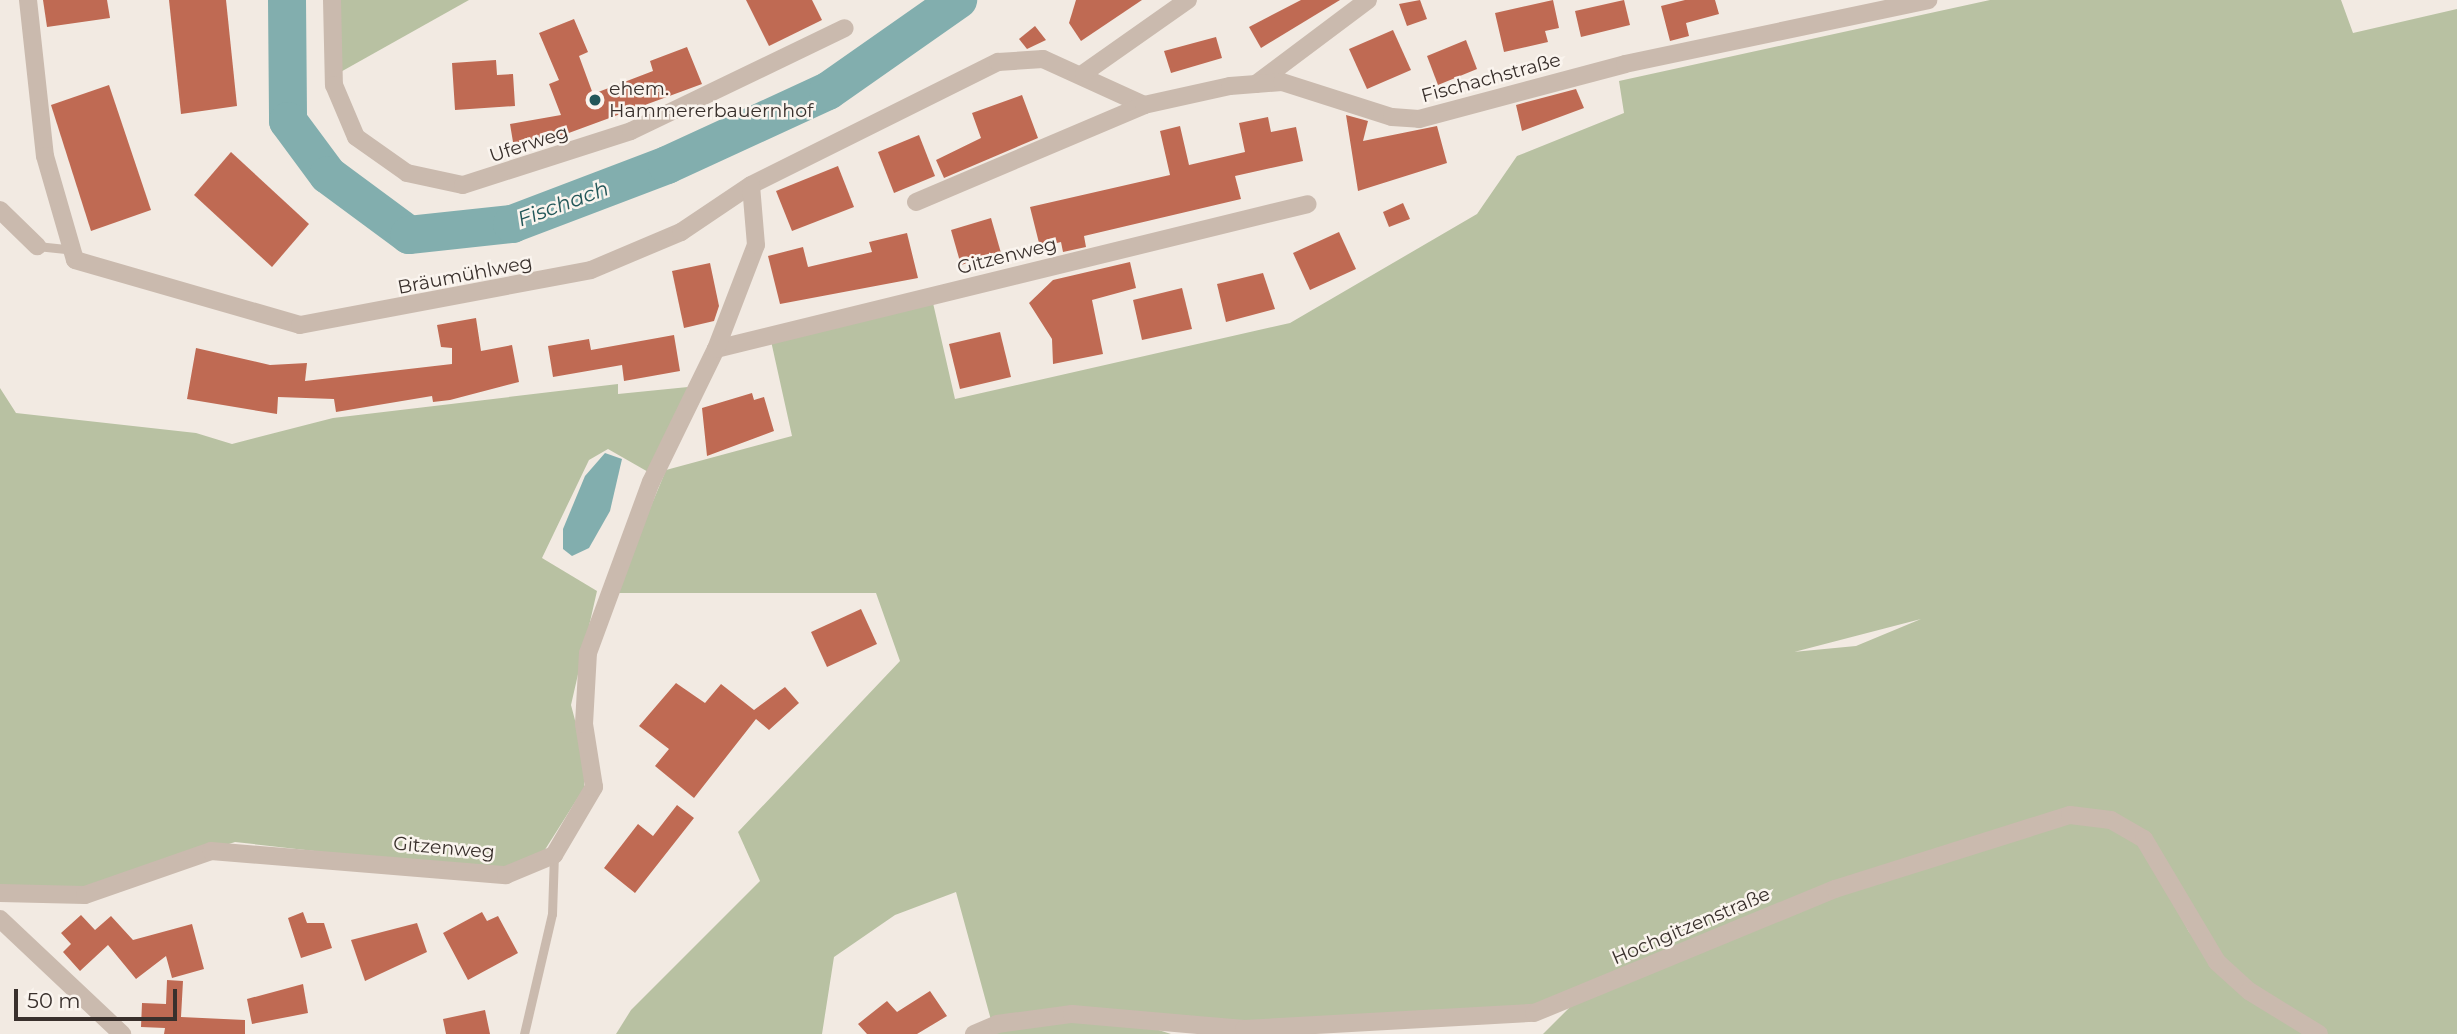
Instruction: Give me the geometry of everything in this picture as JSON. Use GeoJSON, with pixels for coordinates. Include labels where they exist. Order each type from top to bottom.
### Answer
{"type":"FeatureCollection","features":[{"type":"Feature","properties":{"kind":"street"},"geometry":{"type":"LineString","coordinates":[[28,0],[45,156],[68,249]]}},
{"type":"Feature","properties":{"kind":"street","name":"Uferweg"},"geometry":{"type":"LineString","coordinates":[[332,0],[334,85],[356,137],[407,173],[463,185],[631,131],[845,28]]}},
{"type":"Feature","properties":{"kind":"street"},"geometry":{"type":"LineString","coordinates":[[1084,73],[1188,0]]}},
{"type":"Feature","properties":{"kind":"street"},"geometry":{"type":"LineString","coordinates":[[1256,84],[1368,0]]}},
{"type":"Feature","properties":{"kind":"street","name":"Fischachstraße"},"geometry":{"type":"LineString","coordinates":[[916,202],[1144,105],[1256,84],[1282,82],[1419,119],[1606,68],[1928,0]]}},
{"type":"Feature","properties":{"kind":"street","name":"Bräumühlweg"},"geometry":{"type":"LineString","coordinates":[[68,249],[94,268],[300,325],[591,270],[681,232],[751,185],[998,62],[1043,59],[1084,73],[1144,105]]}},
{"type":"Feature","properties":{"kind":"street"},"geometry":{"type":"LineString","coordinates":[[554,855],[594,787],[584,724],[588,653],[651,482],[716,349],[756,245],[751,185]]}},
{"type":"Feature","properties":{"kind":"street","name":"Gitzenweg"},"geometry":{"type":"LineString","coordinates":[[716,349],[1308,204]]}},
{"type":"Feature","properties":{"kind":"street"},"geometry":{"type":"LineString","coordinates":[[0,210],[37,246]]}},
{"type":"Feature","properties":{"kind":"street","name":"Hochgitzenstraße"},"geometry":{"type":"LineString","coordinates":[[974,1034],[997,1024],[1072,1014],[1256,1029],[1534,1013],[1835,889],[2070,815],[2111,820],[2144,839],[2217,961],[2249,991],[2319,1034]]}},
{"type":"Feature","properties":{"kind":"street","name":"Gitzenweg"},"geometry":{"type":"LineString","coordinates":[[0,893],[85,895],[211,851],[506,875],[554,855]]}},
{"type":"Feature","properties":{"kind":"street"},"geometry":{"type":"LineString","coordinates":[[0,919],[122,1034]]}},
{"type":"Feature","properties":{"kind":"lane"},"geometry":{"type":"LineString","coordinates":[[37,246],[68,249]]}},
{"type":"Feature","properties":{"kind":"lane"},"geometry":{"type":"LineString","coordinates":[[524,1034],[552,914],[554,855]]}},
{"type":"Feature","properties":{"kind":"green space"},"geometry":{"type":"Polygon","coordinates":[[[337,0],[469,0],[337,74],[337,0]]]}},
{"type":"Feature","properties":{"kind":"green space"},"geometry":{"type":"Polygon","coordinates":[[[1990,0],[2341,0],[2353,33],[2457,9],[2457,1034],[2325,1034],[2223,963],[2146,834],[2050,816],[1543,1005],[1317,1025],[991,1020],[956,892],[895,915],[834,957],[822,1034],[616,1034],[631,1010],[760,881],[738,832],[900,661],[876,593],[615,593],[666,470],[792,436],[771,341],[933,303],[955,399],[1290,323],[1477,214],[1517,156],[1624,113],[1619,81],[1990,0]],[[1921,619],[1795,652],[1856,646],[1921,619]]]}},
{"type":"Feature","properties":{"kind":"green space"},"geometry":{"type":"Polygon","coordinates":[[[618,384],[618,394],[688,387],[650,473],[608,449],[589,460],[542,558],[597,591],[571,705],[585,758],[584,788],[541,856],[493,871],[235,842],[94,888],[0,888],[0,388],[16,413],[196,433],[232,444],[333,418],[618,384]]]}},
{"type":"Feature","properties":{"kind":"green space"},"geometry":{"type":"Polygon","coordinates":[[[2078,821],[2107,825],[2142,844],[2189,932],[2309,1034],[1543,1034],[1572,1005],[1861,885],[2078,821]]]}},
{"type":"Feature","properties":{"kind":"green space"},"geometry":{"type":"Polygon","coordinates":[[[1047,1020],[1146,1026],[1171,1034],[984,1034],[1047,1020]]]}},
{"type":"Feature","properties":{"kind":"water"},"geometry":{"type":"Polygon","coordinates":[[[605,453],[622,459],[610,511],[589,548],[572,556],[563,549],[563,529],[585,476],[605,453]]]}},
{"type":"Feature","properties":{"kind":"building"},"geometry":{"type":"Polygon","coordinates":[[[43,0],[107,0],[110,18],[47,27],[43,0]]]}},
{"type":"Feature","properties":{"kind":"building"},"geometry":{"type":"Polygon","coordinates":[[[169,0],[226,0],[237,106],[181,114],[169,0]]]}},
{"type":"Feature","properties":{"kind":"building"},"geometry":{"type":"Polygon","coordinates":[[[746,0],[812,0],[822,20],[769,46],[746,0]]]}},
{"type":"Feature","properties":{"kind":"building"},"geometry":{"type":"Polygon","coordinates":[[[1076,0],[1142,0],[1081,41],[1069,23],[1076,0]]]}},
{"type":"Feature","properties":{"kind":"building"},"geometry":{"type":"Polygon","coordinates":[[[1301,0],[1340,0],[1261,48],[1249,27],[1301,0]]]}},
{"type":"Feature","properties":{"kind":"building"},"geometry":{"type":"Polygon","coordinates":[[[1420,0],[1427,19],[1407,26],[1399,4],[1420,0]]]}},
{"type":"Feature","properties":{"kind":"building"},"geometry":{"type":"Polygon","coordinates":[[[1553,0],[1559,28],[1545,31],[1548,42],[1504,52],[1495,13],[1553,0]]]}},
{"type":"Feature","properties":{"kind":"building"},"geometry":{"type":"Polygon","coordinates":[[[1624,0],[1630,25],[1581,37],[1575,11],[1624,0]]]}},
{"type":"Feature","properties":{"kind":"building"},"geometry":{"type":"Polygon","coordinates":[[[1685,0],[1715,0],[1719,14],[1686,23],[1689,36],[1670,41],[1661,6],[1685,0]]]}},
{"type":"Feature","properties":{"kind":"building"},"geometry":{"type":"Polygon","coordinates":[[[574,19],[588,52],[579,56],[593,94],[653,71],[650,61],[687,47],[702,84],[547,141],[513,142],[510,124],[561,115],[549,84],[559,80],[539,33],[574,19]]]}},
{"type":"Feature","properties":{"kind":"building"},"geometry":{"type":"Polygon","coordinates":[[[1035,26],[1046,40],[1027,49],[1019,39],[1035,26]]]}},
{"type":"Feature","properties":{"kind":"building"},"geometry":{"type":"Polygon","coordinates":[[[1393,30],[1411,70],[1367,89],[1349,49],[1393,30]]]}},
{"type":"Feature","properties":{"kind":"building"},"geometry":{"type":"Polygon","coordinates":[[[1216,37],[1222,58],[1171,73],[1164,51],[1216,37]]]}},
{"type":"Feature","properties":{"kind":"building"},"geometry":{"type":"Polygon","coordinates":[[[1466,40],[1477,69],[1438,85],[1427,56],[1466,40]]]}},
{"type":"Feature","properties":{"kind":"building"},"geometry":{"type":"Polygon","coordinates":[[[496,60],[497,75],[513,74],[515,106],[455,110],[452,63],[496,60]]]}},
{"type":"Feature","properties":{"kind":"building"},"geometry":{"type":"Polygon","coordinates":[[[109,85],[151,210],[91,231],[51,105],[109,85]]]}},
{"type":"Feature","properties":{"kind":"building"},"geometry":{"type":"Polygon","coordinates":[[[1576,89],[1584,108],[1522,131],[1516,105],[1576,89]]]}},
{"type":"Feature","properties":{"kind":"building"},"geometry":{"type":"Polygon","coordinates":[[[1022,95],[1038,138],[944,178],[936,160],[981,138],[972,113],[1022,95]]]}},
{"type":"Feature","properties":{"kind":"building"},"geometry":{"type":"Polygon","coordinates":[[[1346,115],[1368,121],[1363,141],[1437,126],[1447,163],[1358,191],[1346,115]]]}},
{"type":"Feature","properties":{"kind":"building"},"geometry":{"type":"Polygon","coordinates":[[[1268,117],[1271,132],[1296,127],[1303,161],[1235,176],[1241,199],[1084,236],[1086,247],[1063,252],[1061,242],[1040,247],[1030,207],[1170,175],[1160,131],[1180,126],[1189,165],[1245,152],[1239,123],[1268,117]]]}},
{"type":"Feature","properties":{"kind":"building"},"geometry":{"type":"Polygon","coordinates":[[[919,135],[935,176],[894,193],[878,152],[919,135]]]}},
{"type":"Feature","properties":{"kind":"building"},"geometry":{"type":"Polygon","coordinates":[[[231,152],[309,224],[272,267],[194,195],[231,152]]]}},
{"type":"Feature","properties":{"kind":"building"},"geometry":{"type":"Polygon","coordinates":[[[838,166],[854,207],[792,231],[776,191],[838,166]]]}},
{"type":"Feature","properties":{"kind":"building"},"geometry":{"type":"Polygon","coordinates":[[[1403,203],[1410,219],[1389,227],[1383,212],[1403,203]]]}},
{"type":"Feature","properties":{"kind":"building"},"geometry":{"type":"Polygon","coordinates":[[[991,218],[1001,253],[961,265],[951,230],[991,218]]]}},
{"type":"Feature","properties":{"kind":"building"},"geometry":{"type":"Polygon","coordinates":[[[1339,232],[1356,269],[1310,290],[1293,253],[1339,232]]]}},
{"type":"Feature","properties":{"kind":"building"},"geometry":{"type":"Polygon","coordinates":[[[907,233],[918,278],[780,304],[768,256],[803,247],[808,267],[872,252],[869,242],[907,233]]]}},
{"type":"Feature","properties":{"kind":"building"},"geometry":{"type":"Polygon","coordinates":[[[1130,262],[1136,288],[1092,300],[1103,354],[1053,364],[1052,339],[1029,303],[1053,280],[1130,262]]]}},
{"type":"Feature","properties":{"kind":"building"},"geometry":{"type":"Polygon","coordinates":[[[710,263],[719,306],[714,321],[684,328],[672,271],[710,263]]]}},
{"type":"Feature","properties":{"kind":"building"},"geometry":{"type":"Polygon","coordinates":[[[1263,273],[1275,309],[1226,322],[1217,284],[1263,273]]]}},
{"type":"Feature","properties":{"kind":"building"},"geometry":{"type":"Polygon","coordinates":[[[1182,288],[1192,329],[1142,340],[1133,300],[1182,288]]]}},
{"type":"Feature","properties":{"kind":"building"},"geometry":{"type":"Polygon","coordinates":[[[476,318],[481,351],[512,345],[519,382],[450,400],[433,402],[432,396],[336,412],[334,399],[278,397],[277,414],[187,399],[196,348],[270,365],[307,363],[305,381],[452,364],[452,348],[441,347],[437,325],[476,318]]]}},
{"type":"Feature","properties":{"kind":"building"},"geometry":{"type":"Polygon","coordinates":[[[1000,332],[1011,377],[960,389],[949,344],[1000,332]]]}},
{"type":"Feature","properties":{"kind":"building"},"geometry":{"type":"Polygon","coordinates":[[[674,335],[680,371],[624,381],[622,365],[553,377],[548,346],[589,339],[591,350],[674,335]]]}},
{"type":"Feature","properties":{"kind":"building"},"geometry":{"type":"Polygon","coordinates":[[[752,393],[754,400],[764,397],[774,431],[707,456],[702,408],[752,393]]]}},
{"type":"Feature","properties":{"kind":"building"},"geometry":{"type":"Polygon","coordinates":[[[861,609],[877,644],[827,667],[811,632],[861,609]]]}},
{"type":"Feature","properties":{"kind":"building"},"geometry":{"type":"Polygon","coordinates":[[[676,683],[705,703],[721,684],[754,710],[785,687],[799,703],[769,730],[756,719],[694,798],[655,766],[669,749],[639,726],[676,683]]]}},
{"type":"Feature","properties":{"kind":"building"},"geometry":{"type":"Polygon","coordinates":[[[677,805],[694,818],[635,893],[604,868],[638,824],[653,836],[677,805]]]}},
{"type":"Feature","properties":{"kind":"building"},"geometry":{"type":"Polygon","coordinates":[[[303,912],[307,923],[324,923],[332,948],[301,958],[288,918],[303,912]]]}},
{"type":"Feature","properties":{"kind":"building"},"geometry":{"type":"Polygon","coordinates":[[[482,912],[487,921],[498,916],[518,953],[468,980],[443,933],[482,912]]]}},
{"type":"Feature","properties":{"kind":"building"},"geometry":{"type":"Polygon","coordinates":[[[81,915],[95,930],[111,916],[133,940],[192,924],[204,969],[172,978],[166,956],[136,979],[108,945],[80,971],[63,952],[71,944],[61,933],[81,915]]]}},
{"type":"Feature","properties":{"kind":"building"},"geometry":{"type":"Polygon","coordinates":[[[417,923],[427,952],[365,981],[351,940],[417,923]]]}},
{"type":"Feature","properties":{"kind":"building"},"geometry":{"type":"Polygon","coordinates":[[[167,980],[183,981],[181,1017],[245,1020],[245,1034],[164,1034],[165,1028],[141,1027],[142,1003],[166,1004],[167,980]]]}},
{"type":"Feature","properties":{"kind":"building"},"geometry":{"type":"Polygon","coordinates":[[[303,984],[308,1013],[252,1024],[247,999],[303,984]]]}},
{"type":"Feature","properties":{"kind":"building"},"geometry":{"type":"Polygon","coordinates":[[[930,991],[947,1016],[917,1034],[867,1034],[858,1024],[887,1001],[897,1012],[930,991]]]}},
{"type":"Feature","properties":{"kind":"building"},"geometry":{"type":"Polygon","coordinates":[[[485,1010],[490,1034],[446,1034],[443,1019],[485,1010]]]}},
{"type":"Feature","properties":{"kind":"waterway","name":"Fischach"},"geometry":{"type":"LineString","coordinates":[[287,0],[288,121],[328,175],[409,235],[512,224],[667,165],[828,91],[958,0]]}},
{"type":"Feature","properties":{"kind":"place","name":"ehem. Hammererbauernhof"},"geometry":{"type":"Point","coordinates":[595,100]}}]}
